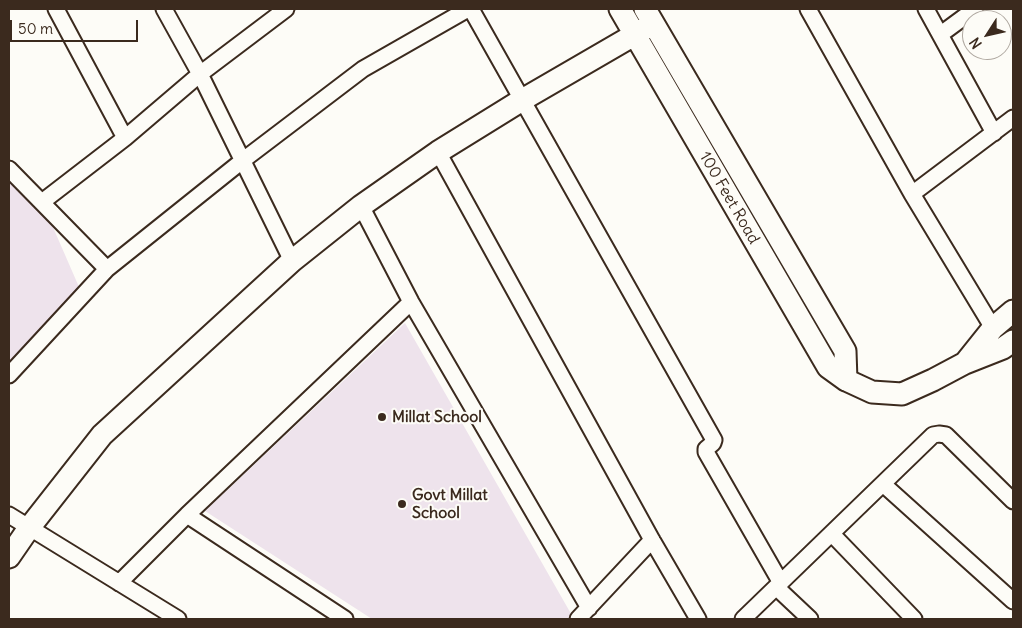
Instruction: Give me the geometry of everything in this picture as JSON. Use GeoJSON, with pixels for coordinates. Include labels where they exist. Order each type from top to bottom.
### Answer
{"type":"FeatureCollection","features":[{"type":"Feature","properties":{"kind":"main road","name":"100 Feet Road"},"geometry":{"type":"LineString","coordinates":[[620,9],[828,367],[846,380],[872,392],[902,394],[965,363],[1003,348],[1013,341]]}},
{"type":"Feature","properties":{"kind":"main road"},"geometry":{"type":"LineString","coordinates":[[9,557],[28,528],[102,435],[292,261],[361,206],[438,152],[522,100],[634,35],[649,16]]}},
{"type":"Feature","properties":{"kind":"main road","name":"100 Feet Road"},"geometry":{"type":"LineString","coordinates":[[649,16],[845,351],[846,380]]}},
{"type":"Feature","properties":{"kind":"main road","name":"100 Feet Road"},"geometry":{"type":"LineString","coordinates":[[965,363],[992,328],[1013,311]]}},
{"type":"Feature","properties":{"kind":"street"},"geometry":{"type":"LineString","coordinates":[[56,9],[124,138]]}},
{"type":"Feature","properties":{"kind":"street"},"geometry":{"type":"LineString","coordinates":[[164,9],[200,74],[292,261]]}},
{"type":"Feature","properties":{"kind":"street"},"geometry":{"type":"LineString","coordinates":[[42,202],[124,138],[200,74],[286,9]]}},
{"type":"Feature","properties":{"kind":"street"},"geometry":{"type":"LineString","coordinates":[[9,375],[107,269],[242,161],[363,69],[469,9],[714,440],[706,449],[706,452],[778,585],[810,619]]}},
{"type":"Feature","properties":{"kind":"street"},"geometry":{"type":"LineString","coordinates":[[808,9],[912,194],[992,328]]}},
{"type":"Feature","properties":{"kind":"street"},"geometry":{"type":"LineString","coordinates":[[926,9],[994,133]]}},
{"type":"Feature","properties":{"kind":"street"},"geometry":{"type":"LineString","coordinates":[[941,34],[975,9]]}},
{"type":"Feature","properties":{"kind":"street"},"geometry":{"type":"LineString","coordinates":[[912,194],[1013,118]]}},
{"type":"Feature","properties":{"kind":"street"},"geometry":{"type":"LineString","coordinates":[[438,152],[652,540],[698,619]]}},
{"type":"Feature","properties":{"kind":"street"},"geometry":{"type":"LineString","coordinates":[[9,169],[107,269]]}},
{"type":"Feature","properties":{"kind":"street"},"geometry":{"type":"LineString","coordinates":[[361,206],[584,614],[652,540]]}},
{"type":"Feature","properties":{"kind":"street"},"geometry":{"type":"LineString","coordinates":[[119,583],[412,302]]}},
{"type":"Feature","properties":{"kind":"street"},"geometry":{"type":"LineString","coordinates":[[743,619],[932,435],[946,435],[1013,501]]}},
{"type":"Feature","properties":{"kind":"street"},"geometry":{"type":"LineString","coordinates":[[883,484],[1013,601]]}},
{"type":"Feature","properties":{"kind":"street"},"geometry":{"type":"LineString","coordinates":[[9,515],[178,619]]}},
{"type":"Feature","properties":{"kind":"street"},"geometry":{"type":"LineString","coordinates":[[187,516],[345,619]]}},
{"type":"Feature","properties":{"kind":"street"},"geometry":{"type":"LineString","coordinates":[[832,534],[914,619]]}},
{"type":"Feature","properties":{"kind":"shaded area"},"geometry":{"type":"Polygon","coordinates":[[[9,180],[42,202],[79,287],[9,363],[9,180]]]}},
{"type":"Feature","properties":{"kind":"shaded area","name":"Millat School"},"geometry":{"type":"Polygon","coordinates":[[[405,323],[574,619],[372,619],[205,511],[405,323]]]}},
{"type":"Feature","properties":{"kind":"place","name":"Millat School"},"geometry":{"type":"Point","coordinates":[382,417]}},
{"type":"Feature","properties":{"kind":"place","name":"Govt Millat School"},"geometry":{"type":"Point","coordinates":[402,504]}}]}
